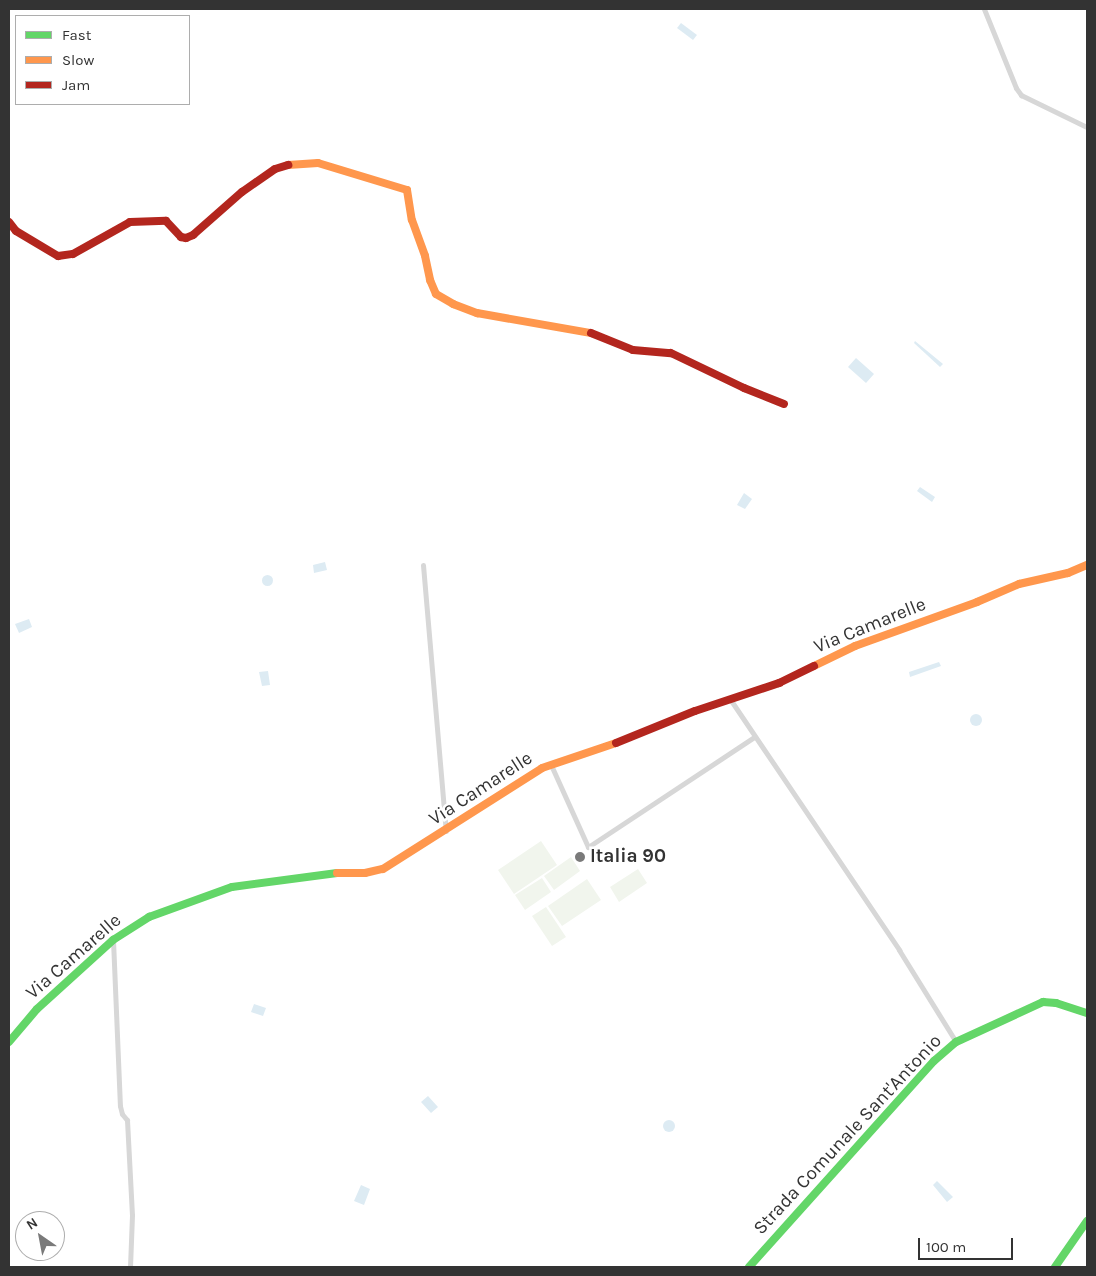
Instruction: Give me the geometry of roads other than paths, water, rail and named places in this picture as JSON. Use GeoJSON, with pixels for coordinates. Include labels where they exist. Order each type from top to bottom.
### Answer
{"type":"FeatureCollection","features":[{"type":"Feature","properties":{"kind":"street"},"geometry":{"type":"LineString","coordinates":[[984,9],[1016,88],[1021,95],[1087,127]]}},
{"type":"Feature","properties":{"kind":"street"},"geometry":{"type":"LineString","coordinates":[[9,222],[16,231],[58,256],[72,254],[130,222],[166,221],[180,237],[186,238],[193,235],[242,192],[275,169],[292,162],[318,164],[407,190],[412,220],[425,256],[430,280],[436,294],[453,304],[477,313],[584,330],[632,350],[671,353],[721,378],[784,404]]}},
{"type":"Feature","properties":{"kind":"street"},"geometry":{"type":"LineString","coordinates":[[423,565],[446,831]]}},
{"type":"Feature","properties":{"kind":"street","name":"Via Camarelle"},"geometry":{"type":"LineString","coordinates":[[9,1042],[37,1008],[113,940],[149,917],[232,887],[331,873],[365,873],[384,869],[446,831],[526,776],[551,765],[601,749],[798,675],[855,646],[977,602],[1019,584],[1068,574],[1087,565]]}},
{"type":"Feature","properties":{"kind":"street"},"geometry":{"type":"LineString","coordinates":[[730,699],[899,950],[956,1042]]}},
{"type":"Feature","properties":{"kind":"street"},"geometry":{"type":"LineString","coordinates":[[551,765],[588,847],[754,737]]}},
{"type":"Feature","properties":{"kind":"street"},"geometry":{"type":"LineString","coordinates":[[113,940],[120,1106],[122,1114],[127,1120],[132,1215],[130,1267]]}},
{"type":"Feature","properties":{"kind":"street","name":"Strada Comunale Sant'Antonio"},"geometry":{"type":"LineString","coordinates":[[749,1267],[934,1061],[956,1042],[1043,1002],[1087,1013]]}},
{"type":"Feature","properties":{"kind":"street"},"geometry":{"type":"LineString","coordinates":[[1055,1267],[1087,1221]]}},
{"type":"Feature","properties":{"kind":"place","name":"Italia 90"},"geometry":{"type":"Point","coordinates":[580,857]}}]}
